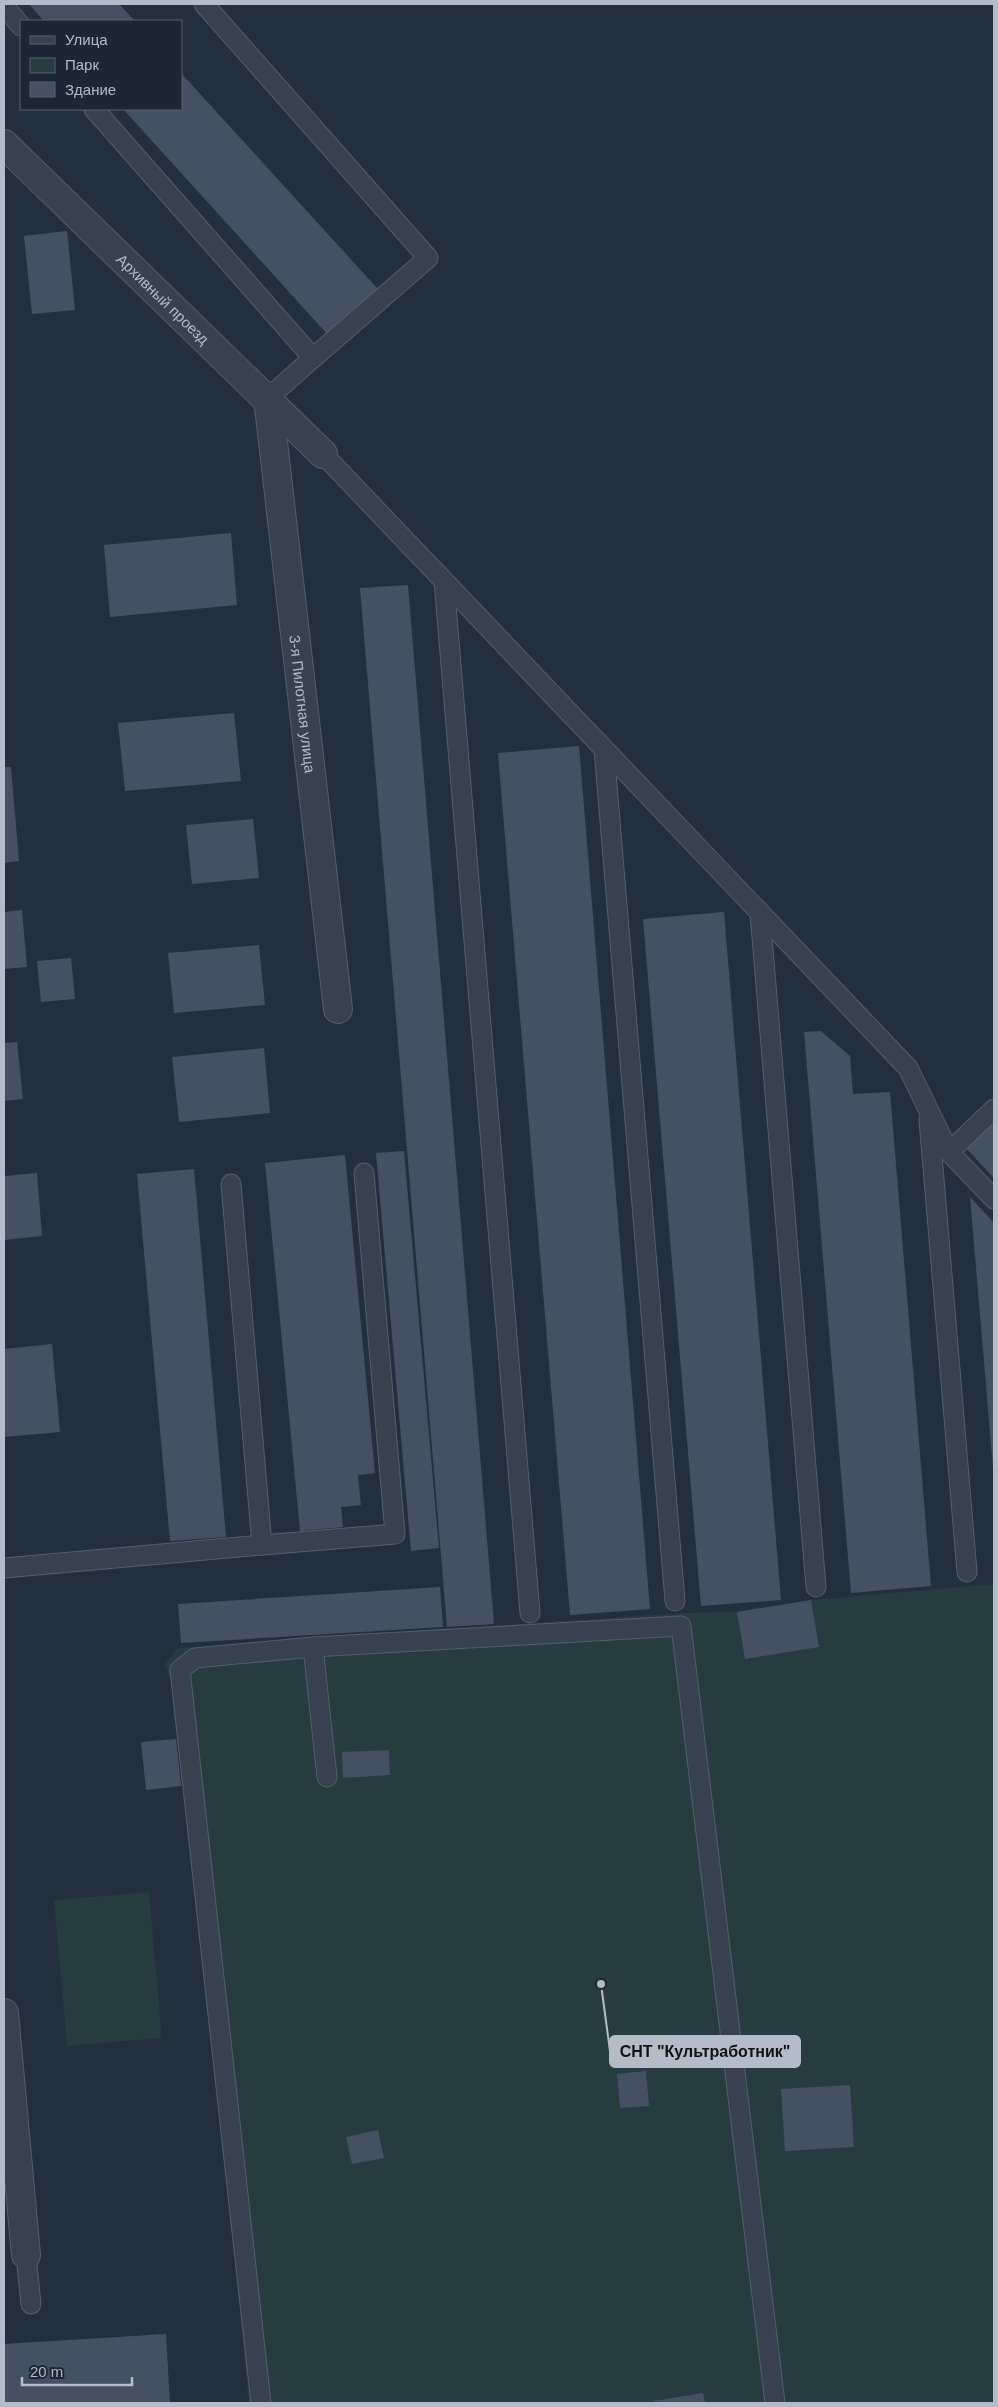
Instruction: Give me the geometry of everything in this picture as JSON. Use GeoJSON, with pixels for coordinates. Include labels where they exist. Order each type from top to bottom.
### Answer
{"type":"FeatureCollection","features":[{"type":"Feature","properties":{"kind":"street","name":"Архивный проезд"},"geometry":{"type":"LineString","coordinates":[[4,144],[268,398],[323,454]]}},
{"type":"Feature","properties":{"kind":"street","name":"3-я Пилотная улица"},"geometry":{"type":"LineString","coordinates":[[268,398],[338,1009]]}},
{"type":"Feature","properties":{"kind":"street"},"geometry":{"type":"LineString","coordinates":[[4,2013],[26,2255]]}},
{"type":"Feature","properties":{"kind":"lane"},"geometry":{"type":"LineString","coordinates":[[204,4],[428,258],[268,398]]}},
{"type":"Feature","properties":{"kind":"lane"},"geometry":{"type":"LineString","coordinates":[[4,6],[20,25]]}},
{"type":"Feature","properties":{"kind":"lane"},"geometry":{"type":"LineString","coordinates":[[95,110],[313,358]]}},
{"type":"Feature","properties":{"kind":"lane"},"geometry":{"type":"LineString","coordinates":[[323,454],[908,1068],[949,1152],[994,1199]]}},
{"type":"Feature","properties":{"kind":"lane"},"geometry":{"type":"LineString","coordinates":[[444,581],[530,1613]]}},
{"type":"Feature","properties":{"kind":"lane"},"geometry":{"type":"LineString","coordinates":[[604,749],[675,1601]]}},
{"type":"Feature","properties":{"kind":"lane"},"geometry":{"type":"LineString","coordinates":[[760,912],[816,1588]]}},
{"type":"Feature","properties":{"kind":"lane"},"geometry":{"type":"LineString","coordinates":[[928,1109],[967,1572]]}},
{"type":"Feature","properties":{"kind":"lane"},"geometry":{"type":"LineString","coordinates":[[949,1152],[994,1109]]}},
{"type":"Feature","properties":{"kind":"lane"},"geometry":{"type":"LineString","coordinates":[[4,1568],[395,1534],[364,1173]]}},
{"type":"Feature","properties":{"kind":"lane"},"geometry":{"type":"LineString","coordinates":[[231,1184],[262,1545]]}},
{"type":"Feature","properties":{"kind":"lane"},"geometry":{"type":"LineString","coordinates":[[261,2403],[180,1670],[195,1658],[313,1646],[681,1626],[775,2403]]}},
{"type":"Feature","properties":{"kind":"lane"},"geometry":{"type":"LineString","coordinates":[[313,1646],[327,1776]]}},
{"type":"Feature","properties":{"kind":"lane"},"geometry":{"type":"LineString","coordinates":[[26,2255],[31,2304]]}},
{"type":"Feature","properties":{"kind":"green space"},"geometry":{"type":"Polygon","coordinates":[[[994,1584],[994,2403],[249,2403],[179,1698],[164,1665],[178,1648],[680,1613],[737,1612],[811,1600],[994,1584]]]}},
{"type":"Feature","properties":{"kind":"green space"},"geometry":{"type":"Polygon","coordinates":[[[149,1892],[162,2038],[67,2046],[54,1900],[149,1892]]]}},
{"type":"Feature","properties":{"kind":"building"},"geometry":{"type":"Polygon","coordinates":[[[29,4],[119,4],[134,20],[43,20],[29,4]]]}},
{"type":"Feature","properties":{"kind":"building"},"geometry":{"type":"Polygon","coordinates":[[[182,74],[378,289],[328,335],[124,110],[182,110],[182,74]]]}},
{"type":"Feature","properties":{"kind":"building"},"geometry":{"type":"Polygon","coordinates":[[[67,231],[75,310],[32,314],[24,236],[67,231]]]}},
{"type":"Feature","properties":{"kind":"building"},"geometry":{"type":"Polygon","coordinates":[[[231,533],[237,605],[110,617],[104,545],[231,533]]]}},
{"type":"Feature","properties":{"kind":"building"},"geometry":{"type":"Polygon","coordinates":[[[408,585],[494,1624],[447,1627],[360,588],[408,585]]]}},
{"type":"Feature","properties":{"kind":"building"},"geometry":{"type":"Polygon","coordinates":[[[234,713],[241,781],[125,791],[118,723],[234,713]]]}},
{"type":"Feature","properties":{"kind":"building"},"geometry":{"type":"Polygon","coordinates":[[[579,746],[650,1609],[570,1615],[498,753],[579,746]]]}},
{"type":"Feature","properties":{"kind":"building"},"geometry":{"type":"Polygon","coordinates":[[[4,767],[11,767],[19,861],[4,863],[4,767]]]}},
{"type":"Feature","properties":{"kind":"building"},"geometry":{"type":"Polygon","coordinates":[[[253,819],[259,878],[192,884],[186,825],[253,819]]]}},
{"type":"Feature","properties":{"kind":"building"},"geometry":{"type":"Polygon","coordinates":[[[22,910],[27,967],[4,969],[4,912],[22,910]]]}},
{"type":"Feature","properties":{"kind":"building"},"geometry":{"type":"Polygon","coordinates":[[[724,912],[781,1600],[701,1606],[643,919],[724,912]]]}},
{"type":"Feature","properties":{"kind":"building"},"geometry":{"type":"Polygon","coordinates":[[[259,945],[265,1005],[174,1013],[168,953],[259,945]]]}},
{"type":"Feature","properties":{"kind":"building"},"geometry":{"type":"Polygon","coordinates":[[[71,958],[75,999],[41,1002],[37,961],[71,958]]]}},
{"type":"Feature","properties":{"kind":"building"},"geometry":{"type":"Polygon","coordinates":[[[821,1031],[850,1056],[853,1094],[890,1092],[931,1586],[851,1593],[804,1032],[821,1031]]]}},
{"type":"Feature","properties":{"kind":"building"},"geometry":{"type":"Polygon","coordinates":[[[17,1042],[23,1099],[4,1101],[4,1043],[17,1042]]]}},
{"type":"Feature","properties":{"kind":"building"},"geometry":{"type":"Polygon","coordinates":[[[264,1048],[270,1113],[179,1122],[172,1057],[264,1048]]]}},
{"type":"Feature","properties":{"kind":"building"},"geometry":{"type":"Polygon","coordinates":[[[994,1119],[994,1178],[964,1146],[994,1119]]]}},
{"type":"Feature","properties":{"kind":"building"},"geometry":{"type":"Polygon","coordinates":[[[404,1151],[439,1548],[411,1551],[376,1153],[404,1151]]]}},
{"type":"Feature","properties":{"kind":"building"},"geometry":{"type":"Polygon","coordinates":[[[345,1155],[375,1473],[358,1475],[361,1505],[341,1507],[343,1527],[300,1531],[265,1163],[345,1155]]]}},
{"type":"Feature","properties":{"kind":"building"},"geometry":{"type":"Polygon","coordinates":[[[194,1169],[226,1537],[170,1541],[137,1174],[194,1169]]]}},
{"type":"Feature","properties":{"kind":"building"},"geometry":{"type":"Polygon","coordinates":[[[37,1173],[42,1236],[4,1240],[4,1176],[37,1173]]]}},
{"type":"Feature","properties":{"kind":"building"},"geometry":{"type":"Polygon","coordinates":[[[970,1197],[994,1223],[994,1468],[993,1468],[970,1197]]]}},
{"type":"Feature","properties":{"kind":"building"},"geometry":{"type":"Polygon","coordinates":[[[52,1344],[60,1432],[4,1437],[4,1349],[52,1344]]]}},
{"type":"Feature","properties":{"kind":"building"},"geometry":{"type":"Polygon","coordinates":[[[440,1587],[443,1627],[181,1643],[178,1604],[440,1587]]]}},
{"type":"Feature","properties":{"kind":"building"},"geometry":{"type":"Polygon","coordinates":[[[811,1600],[819,1647],[745,1659],[737,1612],[811,1600]]]}},
{"type":"Feature","properties":{"kind":"building"},"geometry":{"type":"Polygon","coordinates":[[[176,1739],[181,1786],[146,1790],[141,1742],[176,1739]]]}},
{"type":"Feature","properties":{"kind":"building"},"geometry":{"type":"Polygon","coordinates":[[[389,1750],[390,1775],[343,1778],[342,1752],[389,1750]]]}},
{"type":"Feature","properties":{"kind":"building"},"geometry":{"type":"Polygon","coordinates":[[[646,2071],[649,2106],[620,2108],[617,2074],[646,2071]]]}},
{"type":"Feature","properties":{"kind":"building"},"geometry":{"type":"Polygon","coordinates":[[[850,2085],[854,2147],[785,2151],[781,2089],[850,2085]]]}},
{"type":"Feature","properties":{"kind":"building"},"geometry":{"type":"Polygon","coordinates":[[[378,2130],[384,2158],[352,2164],[346,2137],[378,2130]]]}},
{"type":"Feature","properties":{"kind":"building"},"geometry":{"type":"Polygon","coordinates":[[[166,2334],[170,2403],[4,2403],[4,2344],[166,2334]]]}},
{"type":"Feature","properties":{"kind":"building"},"geometry":{"type":"Polygon","coordinates":[[[703,2393],[705,2403],[654,2403],[654,2401],[703,2393]]]}},
{"type":"Feature","properties":{"kind":"place","name":"СНТ \"Культработник\""},"geometry":{"type":"Point","coordinates":[601,1984]}}]}
